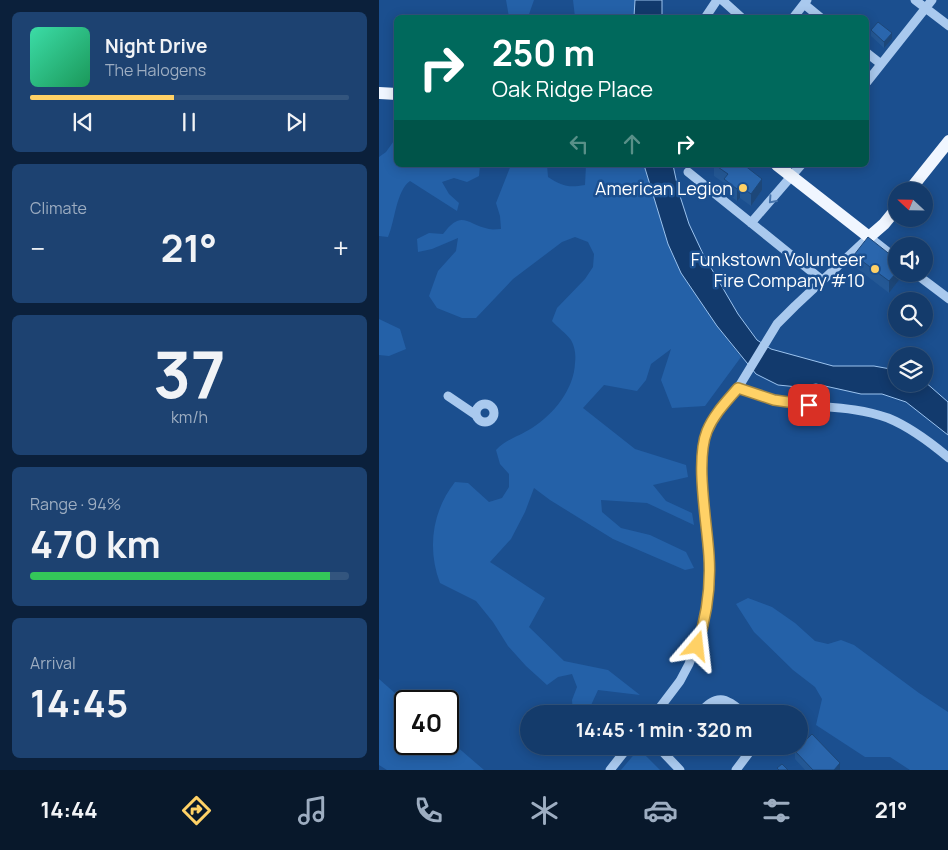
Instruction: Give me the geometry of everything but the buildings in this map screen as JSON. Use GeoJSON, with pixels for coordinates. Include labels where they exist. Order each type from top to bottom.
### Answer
{"type":"FeatureCollection","features":[{"type":"Feature","properties":{"kind":"main road"},"geometry":{"type":"LineString","coordinates":[[379,93],[394,94]]}},
{"type":"Feature","properties":{"kind":"main road"},"geometry":{"type":"LineString","coordinates":[[916,182],[948,141]]}},
{"type":"Feature","properties":{"kind":"main road"},"geometry":{"type":"LineString","coordinates":[[780,167],[869,237],[888,218]]}},
{"type":"Feature","properties":{"kind":"street"},"geometry":{"type":"LineString","coordinates":[[707,15],[717,0]]}},
{"type":"Feature","properties":{"kind":"street"},"geometry":{"type":"LineString","coordinates":[[722,0],[739,15]]}},
{"type":"Feature","properties":{"kind":"street"},"geometry":{"type":"LineString","coordinates":[[915,0],[948,26]]}},
{"type":"Feature","properties":{"kind":"street"},"geometry":{"type":"LineString","coordinates":[[869,79],[932,0]]}},
{"type":"Feature","properties":{"kind":"street"},"geometry":{"type":"LineString","coordinates":[[795,15],[805,2],[818,15]]}},
{"type":"Feature","properties":{"kind":"street"},"geometry":{"type":"LineString","coordinates":[[869,55],[881,64]]}},
{"type":"Feature","properties":{"kind":"street"},"geometry":{"type":"LineString","coordinates":[[751,223],[800,167]]}},
{"type":"Feature","properties":{"kind":"street"},"geometry":{"type":"LineString","coordinates":[[688,172],[822,280]]}},
{"type":"Feature","properties":{"kind":"street"},"geometry":{"type":"LineString","coordinates":[[662,705],[689,664],[704,625],[710,584],[702,471],[704,441],[707,430],[785,316],[869,237],[888,252]]}},
{"type":"Feature","properties":{"kind":"street"},"geometry":{"type":"LineString","coordinates":[[926,282],[948,299]]}},
{"type":"Feature","properties":{"kind":"street"},"geometry":{"type":"LineString","coordinates":[[740,384],[774,400],[791,404],[851,409],[887,418],[905,426],[948,458]]}},
{"type":"Feature","properties":{"kind":"street"},"geometry":{"type":"LineString","coordinates":[[448,396],[476,415]]}},
{"type":"Feature","properties":{"kind":"street"},"geometry":{"type":"LineString","coordinates":[[707,705],[711,700],[718,699],[732,705]]}},
{"type":"Feature","properties":{"kind":"street"},"geometry":{"type":"LineString","coordinates":[[610,770],[622,755]]}},
{"type":"Feature","properties":{"kind":"street"},"geometry":{"type":"LineString","coordinates":[[666,755],[680,770]]}},
{"type":"Feature","properties":{"kind":"street"},"geometry":{"type":"LineString","coordinates":[[736,770],[747,755]]}},
{"type":"Feature","properties":{"kind":"shaded area"},"geometry":{"type":"Polygon","coordinates":[[[506,0],[534,0],[529,15],[509,15],[506,0]]]}},
{"type":"Feature","properties":{"kind":"shaded area"},"geometry":{"type":"Polygon","coordinates":[[[573,0],[635,0],[634,15],[575,15],[573,0]]]}},
{"type":"Feature","properties":{"kind":"shaded area"},"geometry":{"type":"Polygon","coordinates":[[[635,0],[662,0],[662,15],[634,15],[635,0]]]}},
{"type":"Feature","properties":{"kind":"shaded area"},"geometry":{"type":"Polygon","coordinates":[[[394,141],[394,167],[480,167],[479,176],[467,182],[454,178],[442,182],[449,194],[459,203],[457,211],[410,181],[405,186],[399,199],[388,237],[379,236],[379,157],[386,152],[394,141]]]}},
{"type":"Feature","properties":{"kind":"shaded area"},"geometry":{"type":"Polygon","coordinates":[[[510,167],[547,167],[548,177],[561,184],[574,186],[585,185],[586,167],[645,167],[668,244],[681,273],[717,326],[741,357],[705,406],[672,408],[661,380],[671,349],[651,364],[646,380],[637,391],[604,385],[583,408],[635,449],[686,465],[688,477],[653,485],[666,501],[692,513],[694,525],[647,503],[601,500],[602,512],[621,528],[650,535],[686,552],[694,568],[685,570],[613,539],[534,488],[525,512],[511,539],[490,562],[545,598],[529,627],[564,661],[608,670],[640,695],[598,690],[591,705],[572,705],[572,700],[577,687],[572,674],[558,677],[547,685],[508,646],[493,622],[476,601],[440,583],[436,570],[433,544],[434,531],[441,505],[447,493],[455,482],[468,483],[489,502],[502,498],[509,487],[509,474],[500,464],[496,450],[548,416],[567,391],[574,373],[575,354],[571,340],[552,321],[557,308],[585,279],[593,267],[594,254],[588,242],[575,237],[562,242],[513,279],[476,318],[462,318],[437,308],[429,296],[438,271],[456,251],[458,238],[432,249],[418,252],[417,239],[429,233],[443,234],[449,226],[460,220],[489,229],[501,229],[496,203],[510,167]]]}},
{"type":"Feature","properties":{"kind":"shaded area"},"geometry":{"type":"Polygon","coordinates":[[[645,167],[673,167],[689,224],[704,256],[738,314],[757,340],[771,349],[833,366],[874,366],[888,369],[888,392],[933,392],[933,389],[948,402],[948,435],[906,402],[882,394],[861,394],[816,384],[798,387],[778,385],[756,374],[717,326],[681,273],[668,244],[645,167]]]}},
{"type":"Feature","properties":{"kind":"shaded area"},"geometry":{"type":"Polygon","coordinates":[[[379,319],[400,329],[406,349],[389,356],[379,355],[379,319]]]}},
{"type":"Feature","properties":{"kind":"shaded area"},"geometry":{"type":"Polygon","coordinates":[[[748,598],[772,607],[795,623],[815,641],[828,644],[841,640],[854,645],[948,712],[948,770],[910,770],[890,757],[865,757],[816,725],[822,699],[815,687],[793,670],[754,632],[736,604],[748,598]]]}},
{"type":"Feature","properties":{"kind":"shaded area"},"geometry":{"type":"Polygon","coordinates":[[[379,679],[394,692],[394,755],[459,755],[459,748],[484,770],[387,770],[379,765],[379,679]]]}},
{"type":"Feature","properties":{"kind":"shaded area"},"geometry":{"type":"Polygon","coordinates":[[[634,755],[645,755],[660,770],[621,770],[634,755]]]}},
{"type":"Feature","properties":{"kind":"place","name":"American Legion"},"geometry":{"type":"Point","coordinates":[743,188]}},
{"type":"Feature","properties":{"kind":"place","name":"Funkstown Volunteer Fire Company #10"},"geometry":{"type":"Point","coordinates":[875,269]}},
{"type":"Feature","properties":{"kind":"route"},"geometry":{"type":"LineString","coordinates":[[697,646],[704,625],[710,584],[702,471],[702,457],[707,430],[721,408],[738,388],[774,400],[791,404],[809,405]]}}]}
